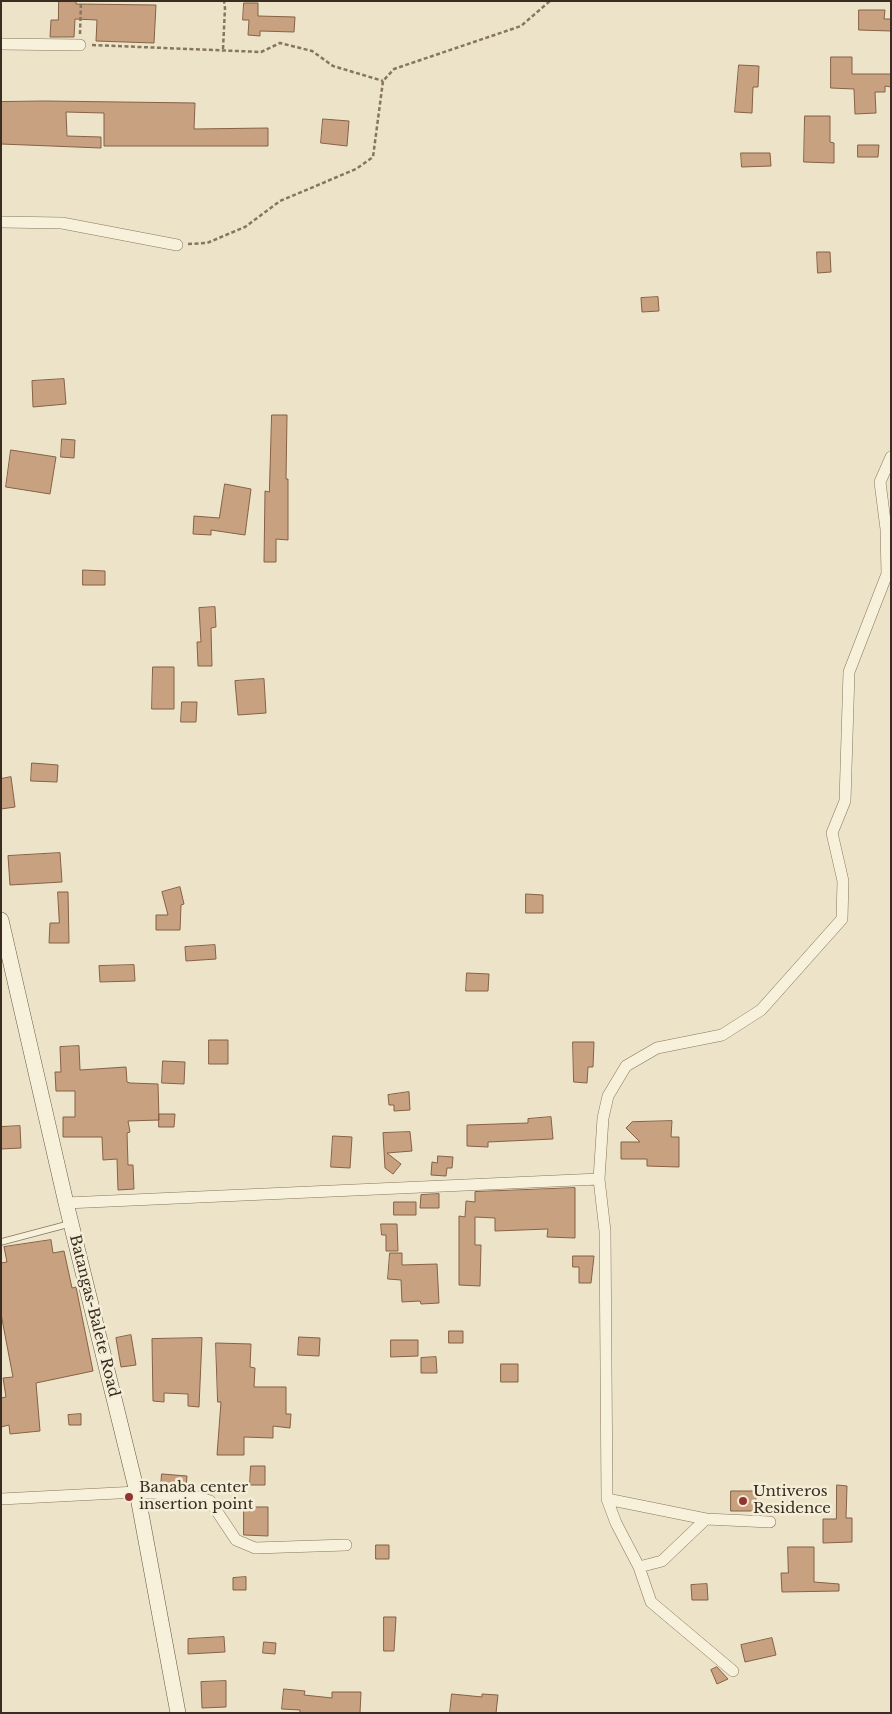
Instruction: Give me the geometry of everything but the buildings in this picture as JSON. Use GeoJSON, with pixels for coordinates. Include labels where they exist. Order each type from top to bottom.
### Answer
{"type":"FeatureCollection","features":[{"type":"Feature","properties":{"kind":"main road","name":"Batangas-Balete Road"},"geometry":{"type":"LineString","coordinates":[[1,920],[66,1203],[137,1492],[178,1713]]}},
{"type":"Feature","properties":{"kind":"street"},"geometry":{"type":"LineString","coordinates":[[1,44],[80,45]]}},
{"type":"Feature","properties":{"kind":"street"},"geometry":{"type":"LineString","coordinates":[[1,222],[62,223],[177,245]]}},
{"type":"Feature","properties":{"kind":"street"},"geometry":{"type":"LineString","coordinates":[[733,1671],[652,1602],[639,1567],[616,1523],[607,1499],[605,1231],[599,1179],[603,1118],[608,1096],[626,1066],[657,1048],[722,1035],[761,1010],[842,919],[843,881],[832,833],[845,800],[849,672],[887,574],[886,529],[880,482],[891,457]]}},
{"type":"Feature","properties":{"kind":"street"},"geometry":{"type":"LineString","coordinates":[[66,1203],[599,1179]]}},
{"type":"Feature","properties":{"kind":"street"},"geometry":{"type":"LineString","coordinates":[[1,1499],[137,1492],[195,1496],[210,1501],[236,1540],[255,1548],[346,1544]]}},
{"type":"Feature","properties":{"kind":"street"},"geometry":{"type":"LineString","coordinates":[[607,1499],[706,1519],[770,1522]]}},
{"type":"Feature","properties":{"kind":"street"},"geometry":{"type":"LineString","coordinates":[[639,1567],[662,1560],[706,1519]]}},
{"type":"Feature","properties":{"kind":"lane"},"geometry":{"type":"LineString","coordinates":[[1,1242],[71,1224]]}},
{"type":"Feature","properties":{"kind":"path"},"geometry":{"type":"LineString","coordinates":[[80,1],[80,45],[223,49],[261,52],[280,43],[312,51],[333,66],[383,81]]}},
{"type":"Feature","properties":{"kind":"path"},"geometry":{"type":"LineString","coordinates":[[223,49],[224,1]]}},
{"type":"Feature","properties":{"kind":"path"},"geometry":{"type":"LineString","coordinates":[[177,245],[207,243],[245,227],[280,201],[356,169],[373,157],[383,81],[394,69],[521,26],[550,1]]}},
{"type":"Feature","properties":{"kind":"place","name":"Banaba center insertion point"},"geometry":{"type":"Point","coordinates":[129,1497]}},
{"type":"Feature","properties":{"kind":"place","name":"Untiveros Residence"},"geometry":{"type":"Point","coordinates":[743,1501]}}]}
